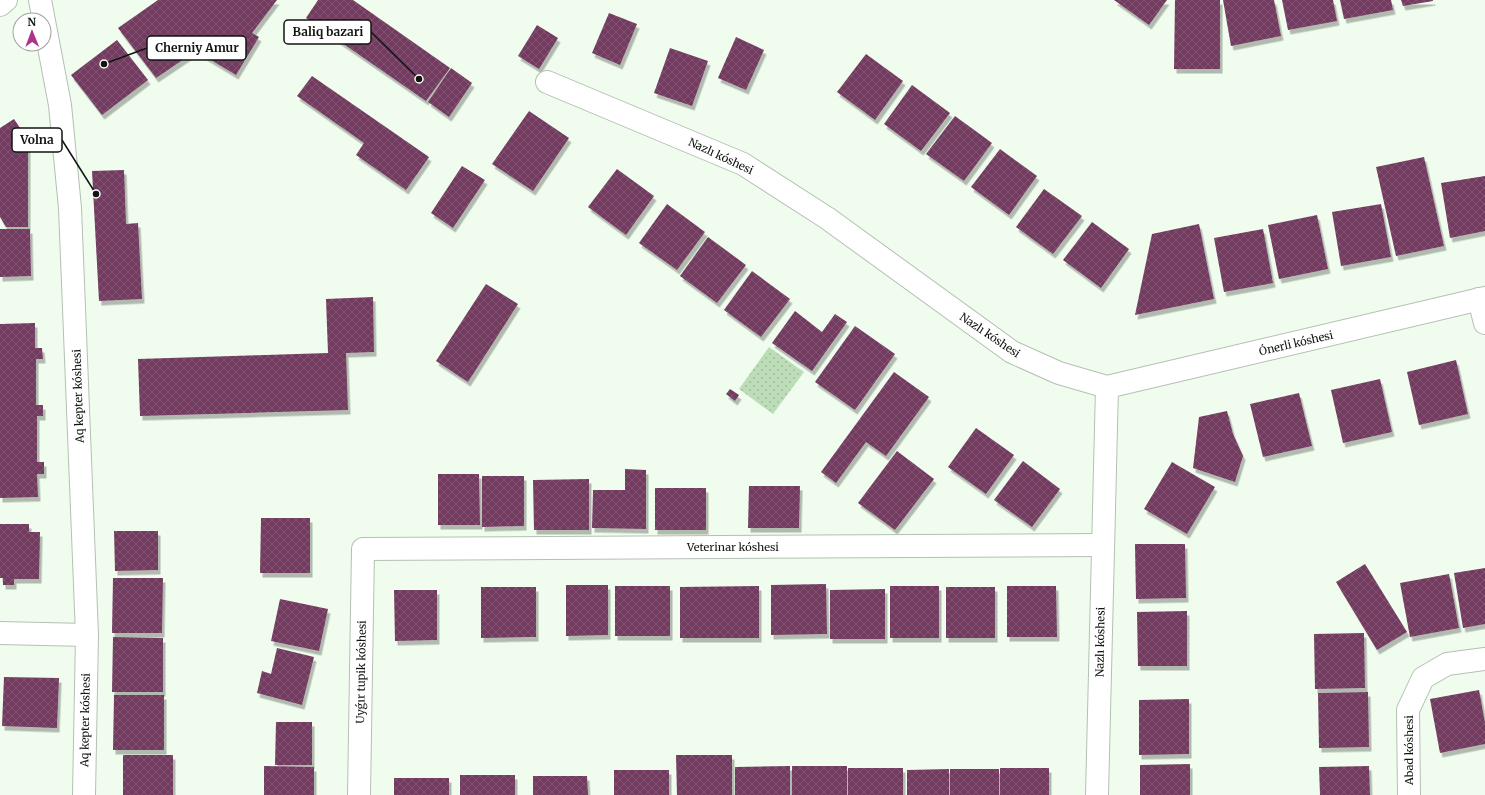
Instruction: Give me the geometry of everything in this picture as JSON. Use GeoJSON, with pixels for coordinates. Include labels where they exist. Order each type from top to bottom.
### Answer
{"type":"FeatureCollection","features":[{"type":"Feature","properties":{"kind":"street"},"geometry":{"type":"LineString","coordinates":[[0,5],[6,0]]}},
{"type":"Feature","properties":{"kind":"street","name":"Aq kepter kóshesi"},"geometry":{"type":"LineString","coordinates":[[40,0],[60,105],[70,208],[87,636],[84,795]]}},
{"type":"Feature","properties":{"kind":"street","name":"Nazlı kóshesi"},"geometry":{"type":"LineString","coordinates":[[547,82],[743,164],[827,218],[1012,352],[1059,373],[1107,387],[1097,795]]}},
{"type":"Feature","properties":{"kind":"street"},"geometry":{"type":"LineString","coordinates":[[1482,298],[1485,323]]}},
{"type":"Feature","properties":{"kind":"street","name":"Ónerli kóshesi"},"geometry":{"type":"LineString","coordinates":[[1107,387],[1482,298]]}},
{"type":"Feature","properties":{"kind":"street","name":"Veterinar kóshesi"},"geometry":{"type":"LineString","coordinates":[[363,549],[1102,545]]}},
{"type":"Feature","properties":{"kind":"street","name":"Uyǵır tupik kóshesi"},"geometry":{"type":"LineString","coordinates":[[359,795],[363,549]]}},
{"type":"Feature","properties":{"kind":"street"},"geometry":{"type":"LineString","coordinates":[[0,633],[87,636]]}},
{"type":"Feature","properties":{"kind":"street","name":"Abad kóshesi"},"geometry":{"type":"LineString","coordinates":[[1409,795],[1408,710],[1422,678],[1447,664],[1485,659]]}},
{"type":"Feature","properties":{"kind":"green space"},"geometry":{"type":"Polygon","coordinates":[[[769,347],[804,372],[773,414],[739,389],[769,347]]]}},
{"type":"Feature","properties":{"kind":"building"},"geometry":{"type":"Polygon","coordinates":[[[158,0],[277,0],[252,33],[259,37],[236,75],[196,51],[156,78],[118,28],[158,0]]]}},
{"type":"Feature","properties":{"kind":"building"},"geometry":{"type":"Polygon","coordinates":[[[318,0],[353,0],[450,68],[426,101],[306,18],[318,0]]]}},
{"type":"Feature","properties":{"kind":"building"},"geometry":{"type":"Polygon","coordinates":[[[1114,0],[1167,0],[1149,25],[1114,0]]]}},
{"type":"Feature","properties":{"kind":"building"},"geometry":{"type":"Polygon","coordinates":[[[1175,0],[1220,0],[1220,69],[1174,69],[1175,0]]]}},
{"type":"Feature","properties":{"kind":"building"},"geometry":{"type":"Polygon","coordinates":[[[1223,0],[1274,0],[1281,36],[1231,46],[1223,0]]]}},
{"type":"Feature","properties":{"kind":"building"},"geometry":{"type":"Polygon","coordinates":[[[1282,0],[1333,0],[1337,21],[1288,30],[1282,0]]]}},
{"type":"Feature","properties":{"kind":"building"},"geometry":{"type":"Polygon","coordinates":[[[1340,0],[1391,0],[1393,10],[1344,19],[1340,0]]]}},
{"type":"Feature","properties":{"kind":"building"},"geometry":{"type":"Polygon","coordinates":[[[1401,0],[1433,0],[1433,1],[1403,6],[1401,0]]]}},
{"type":"Feature","properties":{"kind":"building"},"geometry":{"type":"Polygon","coordinates":[[[609,13],[637,24],[620,65],[592,53],[609,13]]]}},
{"type":"Feature","properties":{"kind":"building"},"geometry":{"type":"Polygon","coordinates":[[[537,25],[558,38],[539,69],[518,56],[537,25]]]}},
{"type":"Feature","properties":{"kind":"building"},"geometry":{"type":"Polygon","coordinates":[[[736,37],[764,50],[746,90],[718,78],[736,37]]]}},
{"type":"Feature","properties":{"kind":"building"},"geometry":{"type":"Polygon","coordinates":[[[117,40],[148,80],[102,115],[71,75],[117,40]]]}},
{"type":"Feature","properties":{"kind":"building"},"geometry":{"type":"Polygon","coordinates":[[[670,48],[708,61],[692,106],[654,93],[670,48]]]}},
{"type":"Feature","properties":{"kind":"building"},"geometry":{"type":"Polygon","coordinates":[[[866,54],[903,81],[875,120],[837,92],[866,54]]]}},
{"type":"Feature","properties":{"kind":"building"},"geometry":{"type":"Polygon","coordinates":[[[451,68],[472,83],[449,117],[428,102],[451,68]]]}},
{"type":"Feature","properties":{"kind":"building"},"geometry":{"type":"Polygon","coordinates":[[[312,76],[429,157],[406,190],[356,155],[364,143],[297,96],[312,76]]]}},
{"type":"Feature","properties":{"kind":"building"},"geometry":{"type":"Polygon","coordinates":[[[912,85],[950,113],[921,151],[884,124],[912,85]]]}},
{"type":"Feature","properties":{"kind":"building"},"geometry":{"type":"Polygon","coordinates":[[[529,111],[569,138],[533,191],[492,164],[529,111]]]}},
{"type":"Feature","properties":{"kind":"building"},"geometry":{"type":"Polygon","coordinates":[[[955,116],[992,143],[964,181],[926,154],[955,116]]]}},
{"type":"Feature","properties":{"kind":"building"},"geometry":{"type":"Polygon","coordinates":[[[14,119],[28,140],[28,227],[6,227],[0,217],[0,128],[14,119]]]}},
{"type":"Feature","properties":{"kind":"building"},"geometry":{"type":"Polygon","coordinates":[[[1000,149],[1037,176],[1009,215],[971,187],[1000,149]]]}},
{"type":"Feature","properties":{"kind":"building"},"geometry":{"type":"Polygon","coordinates":[[[1424,157],[1444,246],[1396,256],[1376,167],[1424,157]]]}},
{"type":"Feature","properties":{"kind":"building"},"geometry":{"type":"Polygon","coordinates":[[[462,166],[485,180],[453,228],[431,213],[462,166]]]}},
{"type":"Feature","properties":{"kind":"building"},"geometry":{"type":"Polygon","coordinates":[[[617,169],[654,196],[626,235],[588,207],[617,169]]]}},
{"type":"Feature","properties":{"kind":"building"},"geometry":{"type":"Polygon","coordinates":[[[124,170],[126,224],[138,223],[142,299],[99,301],[92,171],[124,170]]]}},
{"type":"Feature","properties":{"kind":"building"},"geometry":{"type":"Polygon","coordinates":[[[1485,176],[1485,231],[1450,238],[1441,183],[1485,176]]]}},
{"type":"Feature","properties":{"kind":"building"},"geometry":{"type":"Polygon","coordinates":[[[1044,189],[1082,216],[1053,254],[1016,227],[1044,189]]]}},
{"type":"Feature","properties":{"kind":"building"},"geometry":{"type":"Polygon","coordinates":[[[667,204],[705,232],[677,270],[639,243],[667,204]]]}},
{"type":"Feature","properties":{"kind":"building"},"geometry":{"type":"Polygon","coordinates":[[[1381,204],[1391,257],[1341,266],[1332,212],[1381,204]]]}},
{"type":"Feature","properties":{"kind":"building"},"geometry":{"type":"Polygon","coordinates":[[[1317,215],[1328,269],[1279,279],[1268,225],[1317,215]]]}},
{"type":"Feature","properties":{"kind":"building"},"geometry":{"type":"Polygon","coordinates":[[[1092,222],[1129,249],[1101,288],[1063,260],[1092,222]]]}},
{"type":"Feature","properties":{"kind":"building"},"geometry":{"type":"Polygon","coordinates":[[[1199,224],[1214,299],[1135,315],[1152,234],[1199,224]]]}},
{"type":"Feature","properties":{"kind":"building"},"geometry":{"type":"Polygon","coordinates":[[[0,229],[30,229],[31,276],[0,277],[0,229]]]}},
{"type":"Feature","properties":{"kind":"building"},"geometry":{"type":"Polygon","coordinates":[[[1263,229],[1273,283],[1224,292],[1214,238],[1263,229]]]}},
{"type":"Feature","properties":{"kind":"building"},"geometry":{"type":"Polygon","coordinates":[[[708,237],[746,265],[717,303],[680,276],[708,237]]]}},
{"type":"Feature","properties":{"kind":"building"},"geometry":{"type":"Polygon","coordinates":[[[752,271],[790,299],[761,337],[724,310],[752,271]]]}},
{"type":"Feature","properties":{"kind":"building"},"geometry":{"type":"Polygon","coordinates":[[[486,284],[518,304],[468,382],[436,361],[486,284]]]}},
{"type":"Feature","properties":{"kind":"building"},"geometry":{"type":"Polygon","coordinates":[[[373,297],[374,352],[346,353],[348,410],[140,416],[138,359],[328,353],[326,299],[373,297]]]}},
{"type":"Feature","properties":{"kind":"building"},"geometry":{"type":"Polygon","coordinates":[[[795,311],[822,332],[835,314],[847,322],[812,371],[772,343],[795,311]]]}},
{"type":"Feature","properties":{"kind":"building"},"geometry":{"type":"Polygon","coordinates":[[[35,323],[35,348],[42,348],[43,359],[36,359],[36,405],[43,405],[43,416],[37,416],[37,462],[44,462],[44,474],[37,474],[38,497],[0,498],[0,324],[35,323]]]}},
{"type":"Feature","properties":{"kind":"building"},"geometry":{"type":"Polygon","coordinates":[[[855,326],[895,354],[855,410],[815,382],[855,326]]]}},
{"type":"Feature","properties":{"kind":"building"},"geometry":{"type":"Polygon","coordinates":[[[1456,360],[1468,414],[1419,425],[1407,372],[1456,360]]]}},
{"type":"Feature","properties":{"kind":"building"},"geometry":{"type":"Polygon","coordinates":[[[894,372],[929,397],[886,456],[866,442],[836,483],[821,472],[894,372]]]}},
{"type":"Feature","properties":{"kind":"building"},"geometry":{"type":"Polygon","coordinates":[[[1380,379],[1392,432],[1343,443],[1331,390],[1380,379]]]}},
{"type":"Feature","properties":{"kind":"building"},"geometry":{"type":"Polygon","coordinates":[[[730,389],[739,395],[735,401],[726,394],[730,389]]]}},
{"type":"Feature","properties":{"kind":"building"},"geometry":{"type":"Polygon","coordinates":[[[1299,393],[1312,446],[1263,457],[1250,404],[1299,393]]]}},
{"type":"Feature","properties":{"kind":"building"},"geometry":{"type":"Polygon","coordinates":[[[1227,411],[1233,434],[1243,456],[1235,482],[1193,468],[1199,417],[1227,411]]]}},
{"type":"Feature","properties":{"kind":"building"},"geometry":{"type":"Polygon","coordinates":[[[976,428],[1014,455],[986,494],[948,467],[976,428]]]}},
{"type":"Feature","properties":{"kind":"building"},"geometry":{"type":"Polygon","coordinates":[[[897,451],[934,479],[895,530],[858,503],[897,451]]]}},
{"type":"Feature","properties":{"kind":"building"},"geometry":{"type":"Polygon","coordinates":[[[1023,461],[1060,489],[1032,527],[994,500],[1023,461]]]}},
{"type":"Feature","properties":{"kind":"building"},"geometry":{"type":"Polygon","coordinates":[[[1172,462],[1215,487],[1187,534],[1144,509],[1172,462]]]}},
{"type":"Feature","properties":{"kind":"building"},"geometry":{"type":"Polygon","coordinates":[[[625,469],[646,470],[646,529],[592,528],[593,490],[625,490],[625,469]]]}},
{"type":"Feature","properties":{"kind":"building"},"geometry":{"type":"Polygon","coordinates":[[[438,474],[479,474],[480,525],[438,525],[438,474]]]}},
{"type":"Feature","properties":{"kind":"building"},"geometry":{"type":"Polygon","coordinates":[[[482,476],[524,476],[524,526],[482,527],[482,476]]]}},
{"type":"Feature","properties":{"kind":"building"},"geometry":{"type":"Polygon","coordinates":[[[589,479],[589,530],[534,530],[533,480],[589,479]]]}},
{"type":"Feature","properties":{"kind":"building"},"geometry":{"type":"Polygon","coordinates":[[[749,486],[800,486],[799,528],[748,528],[749,486]]]}},
{"type":"Feature","properties":{"kind":"building"},"geometry":{"type":"Polygon","coordinates":[[[655,488],[706,488],[706,530],[655,530],[655,488]]]}},
{"type":"Feature","properties":{"kind":"building"},"geometry":{"type":"Polygon","coordinates":[[[261,518],[310,518],[310,573],[260,573],[261,518]]]}},
{"type":"Feature","properties":{"kind":"building"},"geometry":{"type":"Polygon","coordinates":[[[0,524],[29,524],[29,532],[40,532],[39,579],[14,579],[14,585],[3,585],[3,578],[0,578],[0,524]]]}},
{"type":"Feature","properties":{"kind":"building"},"geometry":{"type":"Polygon","coordinates":[[[114,531],[158,531],[158,570],[115,571],[114,531]]]}},
{"type":"Feature","properties":{"kind":"building"},"geometry":{"type":"Polygon","coordinates":[[[1135,544],[1185,544],[1186,598],[1136,599],[1135,544]]]}},
{"type":"Feature","properties":{"kind":"building"},"geometry":{"type":"Polygon","coordinates":[[[1365,564],[1407,632],[1377,650],[1336,582],[1365,564]]]}},
{"type":"Feature","properties":{"kind":"building"},"geometry":{"type":"Polygon","coordinates":[[[1485,568],[1485,624],[1463,628],[1454,573],[1485,568]]]}},
{"type":"Feature","properties":{"kind":"building"},"geometry":{"type":"Polygon","coordinates":[[[1449,574],[1459,628],[1410,637],[1400,583],[1449,574]]]}},
{"type":"Feature","properties":{"kind":"building"},"geometry":{"type":"Polygon","coordinates":[[[113,578],[163,578],[162,633],[112,633],[113,578]]]}},
{"type":"Feature","properties":{"kind":"building"},"geometry":{"type":"Polygon","coordinates":[[[826,584],[827,634],[771,635],[771,585],[826,584]]]}},
{"type":"Feature","properties":{"kind":"building"},"geometry":{"type":"Polygon","coordinates":[[[566,585],[608,585],[608,635],[566,636],[566,585]]]}},
{"type":"Feature","properties":{"kind":"building"},"geometry":{"type":"Polygon","coordinates":[[[615,586],[670,586],[670,636],[615,636],[615,586]]]}},
{"type":"Feature","properties":{"kind":"building"},"geometry":{"type":"Polygon","coordinates":[[[759,586],[759,638],[680,638],[680,587],[759,586]]]}},
{"type":"Feature","properties":{"kind":"building"},"geometry":{"type":"Polygon","coordinates":[[[890,586],[939,586],[939,638],[890,638],[890,586]]]}},
{"type":"Feature","properties":{"kind":"building"},"geometry":{"type":"Polygon","coordinates":[[[1007,586],[1056,586],[1057,637],[1007,637],[1007,586]]]}},
{"type":"Feature","properties":{"kind":"building"},"geometry":{"type":"Polygon","coordinates":[[[481,587],[536,587],[536,637],[481,638],[481,587]]]}},
{"type":"Feature","properties":{"kind":"building"},"geometry":{"type":"Polygon","coordinates":[[[946,587],[995,587],[995,638],[946,638],[946,587]]]}},
{"type":"Feature","properties":{"kind":"building"},"geometry":{"type":"Polygon","coordinates":[[[885,589],[885,639],[830,639],[830,590],[885,589]]]}},
{"type":"Feature","properties":{"kind":"building"},"geometry":{"type":"Polygon","coordinates":[[[394,590],[437,590],[437,640],[395,641],[394,590]]]}},
{"type":"Feature","properties":{"kind":"building"},"geometry":{"type":"Polygon","coordinates":[[[280,599],[328,609],[319,651],[271,641],[280,599]]]}},
{"type":"Feature","properties":{"kind":"building"},"geometry":{"type":"Polygon","coordinates":[[[1187,611],[1187,666],[1138,666],[1137,612],[1187,611]]]}},
{"type":"Feature","properties":{"kind":"building"},"geometry":{"type":"Polygon","coordinates":[[[1364,633],[1365,688],[1315,689],[1314,634],[1364,633]]]}},
{"type":"Feature","properties":{"kind":"building"},"geometry":{"type":"Polygon","coordinates":[[[113,637],[163,638],[163,692],[112,692],[113,637]]]}},
{"type":"Feature","properties":{"kind":"building"},"geometry":{"type":"Polygon","coordinates":[[[277,648],[314,657],[302,705],[257,693],[262,671],[271,674],[277,648]]]}},
{"type":"Feature","properties":{"kind":"building"},"geometry":{"type":"Polygon","coordinates":[[[4,677],[59,678],[57,728],[2,726],[4,677]]]}},
{"type":"Feature","properties":{"kind":"building"},"geometry":{"type":"Polygon","coordinates":[[[1479,690],[1485,723],[1485,744],[1440,753],[1430,699],[1479,690]]]}},
{"type":"Feature","properties":{"kind":"building"},"geometry":{"type":"Polygon","coordinates":[[[1368,692],[1369,747],[1319,748],[1318,693],[1368,692]]]}},
{"type":"Feature","properties":{"kind":"building"},"geometry":{"type":"Polygon","coordinates":[[[114,695],[164,695],[164,750],[113,750],[114,695]]]}},
{"type":"Feature","properties":{"kind":"building"},"geometry":{"type":"Polygon","coordinates":[[[1189,699],[1189,754],[1139,755],[1139,700],[1189,699]]]}},
{"type":"Feature","properties":{"kind":"building"},"geometry":{"type":"Polygon","coordinates":[[[276,722],[312,722],[312,765],[275,765],[276,722]]]}},
{"type":"Feature","properties":{"kind":"building"},"geometry":{"type":"Polygon","coordinates":[[[123,755],[173,755],[173,795],[123,795],[123,755]]]}},
{"type":"Feature","properties":{"kind":"building"},"geometry":{"type":"Polygon","coordinates":[[[676,755],[732,755],[732,795],[677,795],[676,755]]]}},
{"type":"Feature","properties":{"kind":"building"},"geometry":{"type":"Polygon","coordinates":[[[1190,764],[1190,795],[1140,795],[1140,765],[1190,764]]]}},
{"type":"Feature","properties":{"kind":"building"},"geometry":{"type":"Polygon","coordinates":[[[264,766],[314,767],[314,795],[264,795],[264,766]]]}},
{"type":"Feature","properties":{"kind":"building"},"geometry":{"type":"Polygon","coordinates":[[[790,766],[790,795],[735,795],[735,767],[790,766]]]}},
{"type":"Feature","properties":{"kind":"building"},"geometry":{"type":"Polygon","coordinates":[[[792,766],[847,766],[847,795],[792,795],[792,766]]]}},
{"type":"Feature","properties":{"kind":"building"},"geometry":{"type":"Polygon","coordinates":[[[1369,766],[1370,795],[1320,795],[1319,767],[1369,766]]]}},
{"type":"Feature","properties":{"kind":"building"},"geometry":{"type":"Polygon","coordinates":[[[848,768],[903,768],[903,795],[848,795],[848,768]]]}},
{"type":"Feature","properties":{"kind":"building"},"geometry":{"type":"Polygon","coordinates":[[[1000,768],[1049,768],[1049,795],[1000,795],[1000,768]]]}},
{"type":"Feature","properties":{"kind":"building"},"geometry":{"type":"Polygon","coordinates":[[[949,769],[949,795],[907,795],[907,770],[949,769]]]}},
{"type":"Feature","properties":{"kind":"building"},"geometry":{"type":"Polygon","coordinates":[[[950,769],[999,769],[999,795],[950,795],[950,769]]]}},
{"type":"Feature","properties":{"kind":"building"},"geometry":{"type":"Polygon","coordinates":[[[614,770],[669,770],[669,795],[614,795],[614,770]]]}},
{"type":"Feature","properties":{"kind":"building"},"geometry":{"type":"Polygon","coordinates":[[[460,775],[515,775],[515,795],[460,795],[460,775]]]}},
{"type":"Feature","properties":{"kind":"building"},"geometry":{"type":"Polygon","coordinates":[[[533,776],[587,776],[588,795],[533,795],[533,776]]]}},
{"type":"Feature","properties":{"kind":"building"},"geometry":{"type":"Polygon","coordinates":[[[394,778],[449,778],[449,795],[394,795],[394,778]]]}},
{"type":"Feature","properties":{"kind":"place","name":"Cherniy Amur"},"geometry":{"type":"Point","coordinates":[104,64]}},
{"type":"Feature","properties":{"kind":"place","name":"Baliq bazari"},"geometry":{"type":"Point","coordinates":[419,79]}},
{"type":"Feature","properties":{"kind":"place","name":"Volna"},"geometry":{"type":"Point","coordinates":[96,194]}}]}
